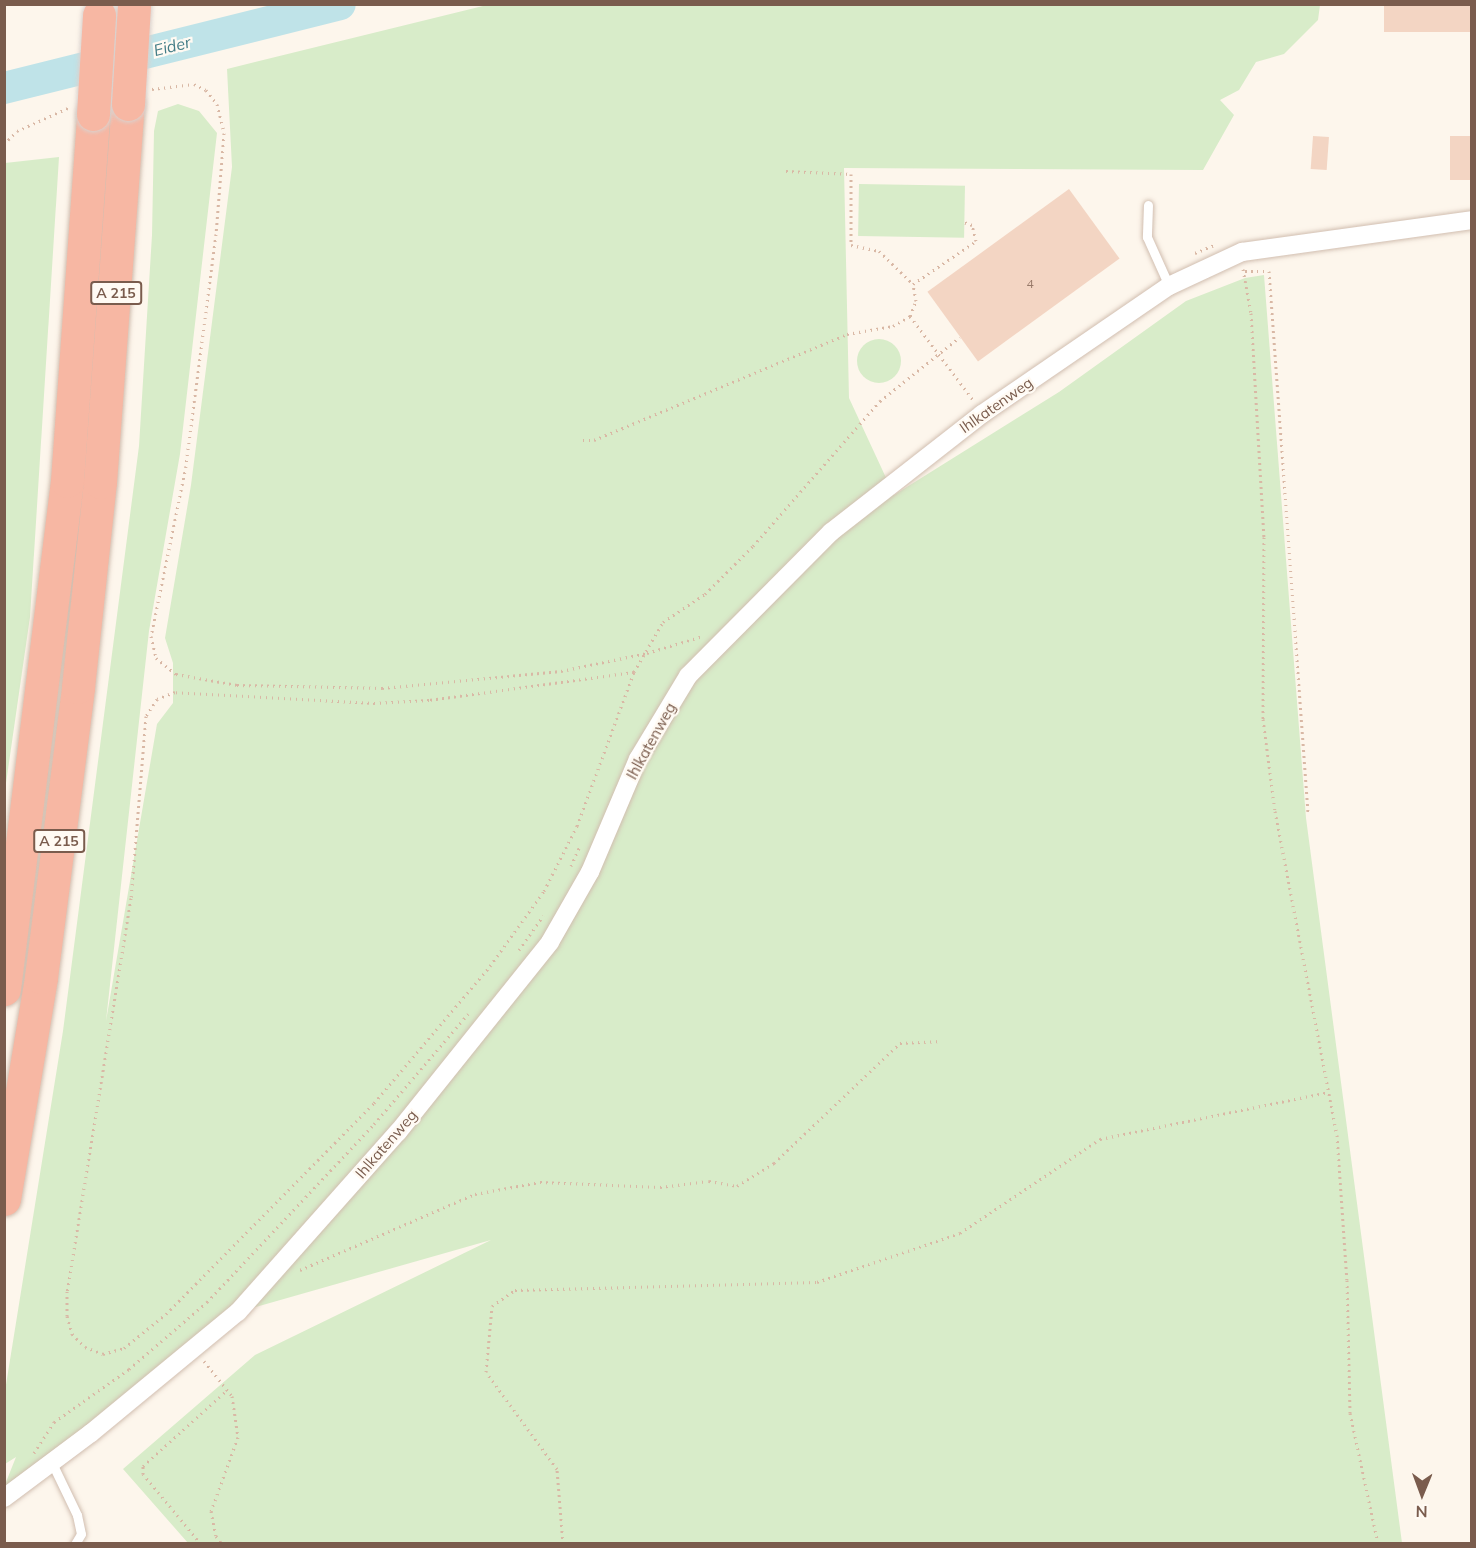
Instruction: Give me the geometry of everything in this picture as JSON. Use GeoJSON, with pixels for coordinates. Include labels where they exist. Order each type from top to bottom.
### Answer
{"type":"FeatureCollection","features":[{"type":"Feature","properties":{"kind":"highway","name":"A 215"},"geometry":{"type":"LineString","coordinates":[[4,1199],[41,977],[78,687],[100,482],[134,5]]}},
{"type":"Feature","properties":{"kind":"highway","name":"A 215"},"geometry":{"type":"LineString","coordinates":[[4,988],[67,481],[99,10]]}},
{"type":"Feature","properties":{"kind":"street","name":"Ihlkatenweg"},"geometry":{"type":"LineString","coordinates":[[4,1498],[52,1463],[238,1312],[398,1132],[550,942],[590,873],[639,759],[688,676],[831,532],[982,414],[1169,286],[1242,252],[1472,220]]}},
{"type":"Feature","properties":{"kind":"lane"},"geometry":{"type":"LineString","coordinates":[[1148,205],[1147,237],[1169,286]]}},
{"type":"Feature","properties":{"kind":"lane"},"geometry":{"type":"LineString","coordinates":[[52,1463],[77,1515],[81,1534],[75,1544]]}},
{"type":"Feature","properties":{"kind":"path"},"geometry":{"type":"LineString","coordinates":[[194,84],[206,90],[217,104],[224,133],[225,155],[186,466],[151,636],[156,658],[176,674],[237,685],[382,688],[561,671],[647,653],[706,634],[700,642]]}},
{"type":"Feature","properties":{"kind":"path"},"geometry":{"type":"LineString","coordinates":[[583,440],[594,440],[847,334],[893,326],[910,316],[916,302],[913,284],[879,251],[851,245],[851,174],[786,171]]}},
{"type":"Feature","properties":{"kind":"path"},"geometry":{"type":"LineString","coordinates":[[913,284],[976,241],[972,225],[964,222]]}},
{"type":"Feature","properties":{"kind":"path"},"geometry":{"type":"LineString","coordinates":[[1243,271],[1269,271],[1308,813]]}},
{"type":"Feature","properties":{"kind":"path"},"geometry":{"type":"LineString","coordinates":[[1245,278],[1264,537],[1263,719],[1275,811],[1337,1135],[1346,1257],[1350,1413],[1378,1544]]}},
{"type":"Feature","properties":{"kind":"path"},"geometry":{"type":"LineString","coordinates":[[910,316],[982,414]]}},
{"type":"Feature","properties":{"kind":"path"},"geometry":{"type":"LineString","coordinates":[[634,672],[429,700],[375,703],[175,692],[157,699],[146,716],[131,898],[67,1291],[67,1316],[72,1334],[85,1347],[103,1354],[124,1348],[166,1314],[374,1103],[490,966],[544,891],[577,826],[634,672],[663,622],[705,594],[737,562],[880,401],[938,352],[960,337]]}},
{"type":"Feature","properties":{"kind":"path"},"geometry":{"type":"LineString","coordinates":[[569,872],[582,842]]}},
{"type":"Feature","properties":{"kind":"path"},"geometry":{"type":"LineString","coordinates":[[517,953],[548,909]]}},
{"type":"Feature","properties":{"kind":"path"},"geometry":{"type":"LineString","coordinates":[[27,1458],[54,1422],[129,1369],[207,1302],[374,1124],[474,1007]]}},
{"type":"Feature","properties":{"kind":"path"},"geometry":{"type":"LineString","coordinates":[[292,1273],[475,1194],[549,1182],[660,1187],[709,1181],[737,1186],[774,1163],[900,1043],[941,1041]]}},
{"type":"Feature","properties":{"kind":"path"},"geometry":{"type":"LineString","coordinates":[[563,1544],[557,1469],[486,1372],[492,1306],[515,1290],[817,1282],[960,1233],[1100,1139],[1328,1092]]}},
{"type":"Feature","properties":{"kind":"path"},"geometry":{"type":"LineString","coordinates":[[193,1348],[232,1396],[238,1437],[211,1511],[216,1536],[222,1544]]}},
{"type":"Feature","properties":{"kind":"path"},"geometry":{"type":"LineString","coordinates":[[201,1544],[143,1474],[143,1466],[227,1390]]}},
{"type":"Feature","properties":{"kind":"green space"},"geometry":{"type":"Polygon","coordinates":[[[487,5],[1320,5],[1318,20],[1284,54],[1256,62],[1239,90],[1220,100],[1234,115],[1203,170],[844,168],[849,398],[894,495],[1059,392],[1186,301],[1245,278],[1264,275],[1306,818],[1402,1543],[188,1543],[123,1469],[255,1355],[491,1240],[238,1312],[4,1487],[16,1457],[5,1464],[5,1391],[63,1031],[139,446],[152,235],[154,131],[158,111],[178,104],[199,111],[217,133],[180,454],[149,631],[106,1021],[157,724],[173,703],[173,663],[165,638],[191,485],[232,167],[227,69],[487,5]]]}},
{"type":"Feature","properties":{"kind":"green space"},"geometry":{"type":"Polygon","coordinates":[[[59,157],[30,617],[5,790],[5,163],[59,157]]]}},
{"type":"Feature","properties":{"kind":"green space"},"geometry":{"type":"Polygon","coordinates":[[[859,184],[965,186],[964,238],[858,236],[859,184]]]}},
{"type":"Feature","properties":{"kind":"green space"},"geometry":{"type":"Polygon","coordinates":[[[879,339],[895,345],[901,361],[895,377],[879,383],[863,377],[857,361],[863,345],[879,339]]]}},
{"type":"Feature","properties":{"kind":"building"},"geometry":{"type":"Polygon","coordinates":[[[1384,4],[1472,4],[1472,32],[1384,32],[1384,4]]]}},
{"type":"Feature","properties":{"kind":"building"},"geometry":{"type":"Polygon","coordinates":[[[1313,136],[1329,137],[1327,170],[1311,169],[1313,136]]]}},
{"type":"Feature","properties":{"kind":"building"},"geometry":{"type":"Polygon","coordinates":[[[1450,136],[1472,136],[1472,180],[1450,180],[1450,136]]]}},
{"type":"Feature","properties":{"kind":"building"},"geometry":{"type":"Polygon","coordinates":[[[1069,189],[1120,259],[978,361],[927,292],[1069,189]]]}},
{"type":"Feature","properties":{"kind":"waterway","name":"Eider"},"geometry":{"type":"LineString","coordinates":[[4,88],[340,4]]}}]}
